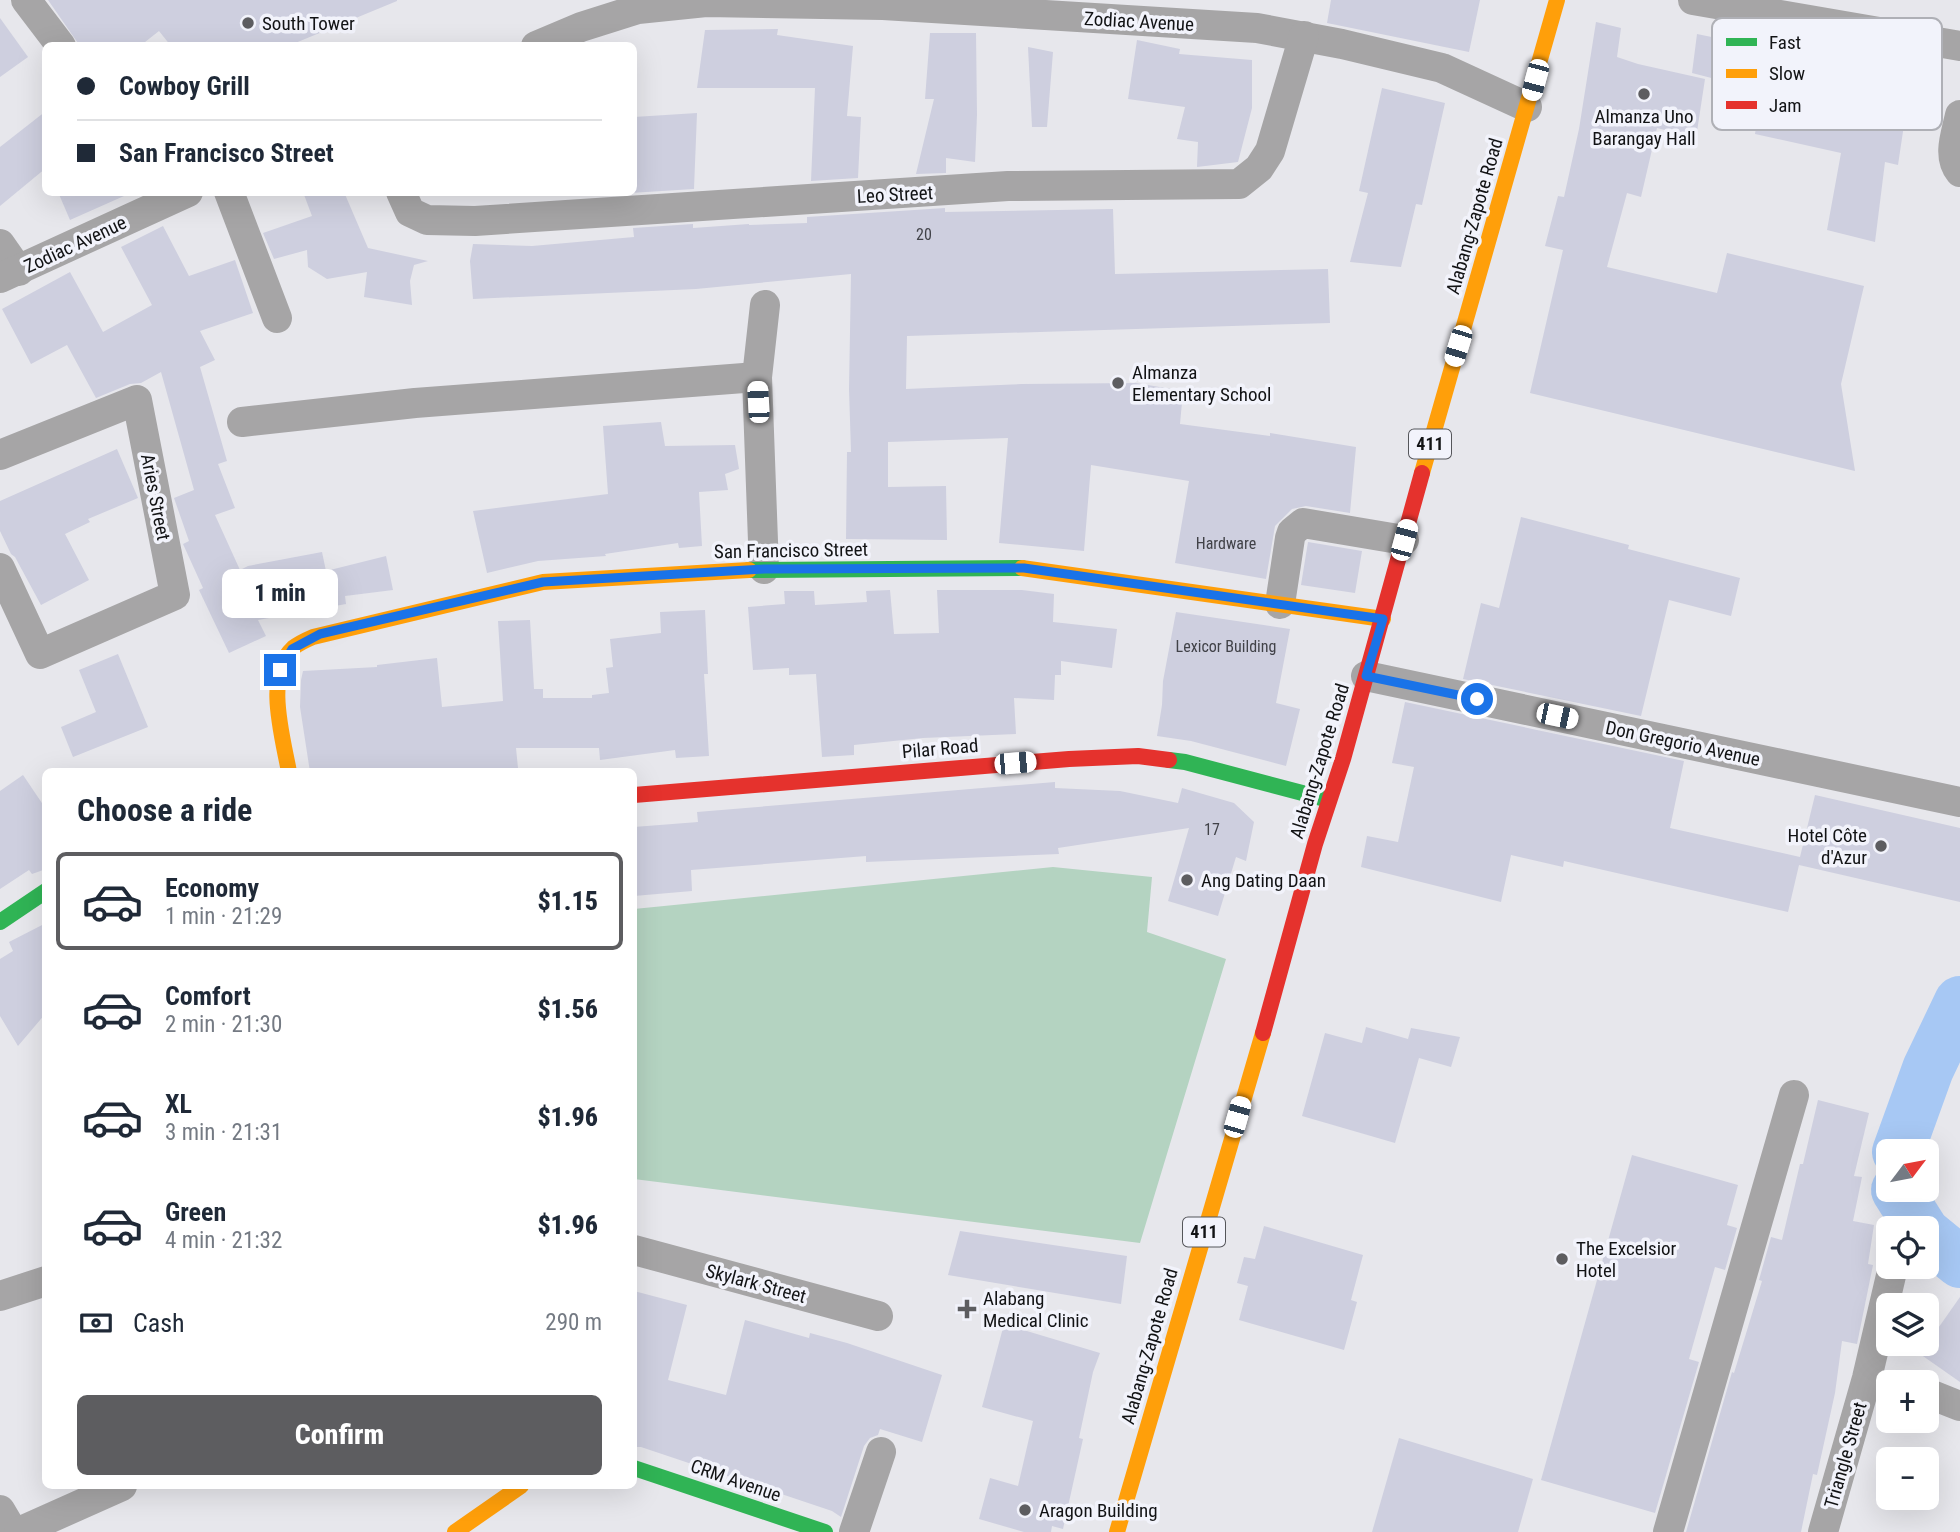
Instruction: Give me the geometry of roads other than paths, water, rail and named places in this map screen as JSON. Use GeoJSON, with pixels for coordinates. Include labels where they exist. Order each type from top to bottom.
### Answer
{"type":"FeatureCollection","features":[{"type":"Feature","properties":{"kind":"main road","name":"Alabang-Zapote Road"},"geometry":{"type":"LineString","coordinates":[[1117,1532],[1343,759],[1451,367],[1557,0]]}},
{"type":"Feature","properties":{"kind":"main road","name":"San Francisco Street"},"geometry":{"type":"LineString","coordinates":[[288,768],[277,694],[280,670],[292,649],[320,634],[543,582],[764,569],[1024,568],[1383,619]]}},
{"type":"Feature","properties":{"kind":"main road","name":"Pilar Road"},"geometry":{"type":"LineString","coordinates":[[637,795],[1069,758],[1138,756],[1185,762],[1329,800]]}},
{"type":"Feature","properties":{"kind":"main road"},"geometry":{"type":"LineString","coordinates":[[0,922],[42,894]]}},
{"type":"Feature","properties":{"kind":"main road","name":"CRM Avenue"},"geometry":{"type":"LineString","coordinates":[[637,1469],[825,1532]]}},
{"type":"Feature","properties":{"kind":"main road"},"geometry":{"type":"LineString","coordinates":[[455,1532],[516,1489]]}},
{"type":"Feature","properties":{"kind":"street"},"geometry":{"type":"LineString","coordinates":[[26,0],[58,42]]}},
{"type":"Feature","properties":{"kind":"street"},"geometry":{"type":"LineString","coordinates":[[1693,0],[1797,18]]}},
{"type":"Feature","properties":{"kind":"street","name":"Zodiac Avenue"},"geometry":{"type":"LineString","coordinates":[[545,42],[581,27],[638,9],[706,2],[883,5],[1257,28],[1304,36],[1442,68],[1527,107]]}},
{"type":"Feature","properties":{"kind":"street","name":"Leo Street"},"geometry":{"type":"LineString","coordinates":[[403,196],[410,212],[427,220],[475,221],[1008,186],[1239,184],[1259,168],[1270,152],[1304,36]]}},
{"type":"Feature","properties":{"kind":"street"},"geometry":{"type":"LineString","coordinates":[[1942,43],[1960,46]]}},
{"type":"Feature","properties":{"kind":"street"},"geometry":{"type":"LineString","coordinates":[[1960,115],[1953,149],[1954,165],[1960,172]]}},
{"type":"Feature","properties":{"kind":"street","name":"Zodiac Avenue"},"geometry":{"type":"LineString","coordinates":[[9,275],[150,200],[169,196]]}},
{"type":"Feature","properties":{"kind":"street"},"geometry":{"type":"LineString","coordinates":[[231,196],[277,318]]}},
{"type":"Feature","properties":{"kind":"street"},"geometry":{"type":"LineString","coordinates":[[0,244],[9,275]]}},
{"type":"Feature","properties":{"kind":"street"},"geometry":{"type":"LineString","coordinates":[[764,569],[757,377],[765,305]]}},
{"type":"Feature","properties":{"kind":"street"},"geometry":{"type":"LineString","coordinates":[[242,422],[415,403],[757,377]]}},
{"type":"Feature","properties":{"kind":"street","name":"Aries Street"},"geometry":{"type":"LineString","coordinates":[[0,455],[137,400],[175,595],[40,654],[0,568]]}},
{"type":"Feature","properties":{"kind":"street"},"geometry":{"type":"LineString","coordinates":[[1279,604],[1290,538],[1292,532],[1303,523],[1404,540]]}},
{"type":"Feature","properties":{"kind":"street","name":"Don Gregorio Avenue"},"geometry":{"type":"LineString","coordinates":[[1366,676],[1960,802]]}},
{"type":"Feature","properties":{"kind":"street"},"geometry":{"type":"LineString","coordinates":[[1668,1532],[1794,1096]]}},
{"type":"Feature","properties":{"kind":"street","name":"Skylark Street"},"geometry":{"type":"LineString","coordinates":[[637,1251],[878,1316]]}},
{"type":"Feature","properties":{"kind":"street","name":"Triangle Street"},"geometry":{"type":"LineString","coordinates":[[1879,1370],[1891,1279]]}},
{"type":"Feature","properties":{"kind":"street"},"geometry":{"type":"LineString","coordinates":[[0,1296],[42,1282]]}},
{"type":"Feature","properties":{"kind":"street","name":"Triangle Street"},"geometry":{"type":"LineString","coordinates":[[1823,1532],[1876,1384]]}},
{"type":"Feature","properties":{"kind":"street"},"geometry":{"type":"LineString","coordinates":[[1939,1398],[1960,1406]]}},
{"type":"Feature","properties":{"kind":"street"},"geometry":{"type":"LineString","coordinates":[[854,1532],[881,1452]]}},
{"type":"Feature","properties":{"kind":"street"},"geometry":{"type":"LineString","coordinates":[[19,1532],[115,1489]]}},
{"type":"Feature","properties":{"kind":"street"},"geometry":{"type":"LineString","coordinates":[[0,1510],[13,1532]]}},
{"type":"Feature","properties":{"kind":"waterway"},"geometry":{"type":"LineString","coordinates":[[1903,1139],[1928,1069],[1960,1002]]}},
{"type":"Feature","properties":{"kind":"waterway"},"geometry":{"type":"LineString","coordinates":[[1905,1202],[1913,1216]]}},
{"type":"Feature","properties":{"kind":"waterway"},"geometry":{"type":"LineString","coordinates":[[1939,1245],[1960,1262]]}},
{"type":"Feature","properties":{"kind":"place","name":"South Tower"},"geometry":{"type":"Point","coordinates":[248,23]}},
{"type":"Feature","properties":{"kind":"place","name":"Almanza Uno Barangay Hall"},"geometry":{"type":"Point","coordinates":[1644,94]}},
{"type":"Feature","properties":{"kind":"place","name":"Almanza Elementary School"},"geometry":{"type":"Point","coordinates":[1118,383]}},
{"type":"Feature","properties":{"kind":"place","name":"Hotel Côte d'Azur"},"geometry":{"type":"Point","coordinates":[1881,846]}},
{"type":"Feature","properties":{"kind":"place","name":"Ang Dating Daan"},"geometry":{"type":"Point","coordinates":[1187,880]}},
{"type":"Feature","properties":{"kind":"place","name":"The Excelsior Hotel"},"geometry":{"type":"Point","coordinates":[1562,1259]}},
{"type":"Feature","properties":{"kind":"place","name":"Alabang Medical Clinic"},"geometry":{"type":"Point","coordinates":[967,1309]}},
{"type":"Feature","properties":{"kind":"place","name":"Aragon Building"},"geometry":{"type":"Point","coordinates":[1025,1510]}}]}
